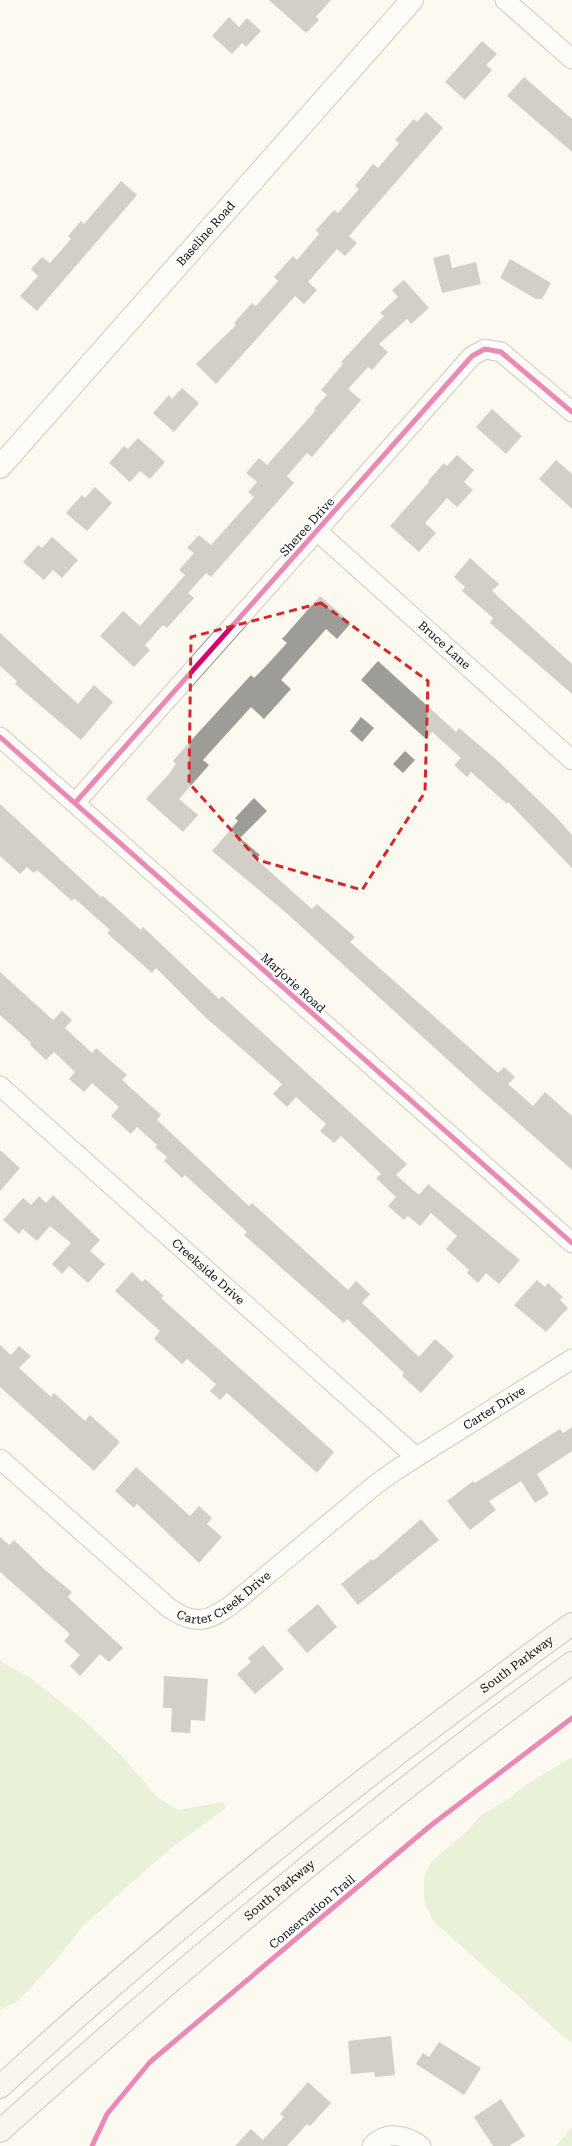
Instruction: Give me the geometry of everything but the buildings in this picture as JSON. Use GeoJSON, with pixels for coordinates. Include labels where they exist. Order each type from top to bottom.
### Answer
{"type":"FeatureCollection","features":[{"type":"Feature","properties":{"kind":"main road","name":"South Parkway"},"geometry":{"type":"LineString","coordinates":[[0,2087],[64,2028],[282,1843],[458,1707],[572,1624]]}},
{"type":"Feature","properties":{"kind":"main road","name":"South Parkway"},"geometry":{"type":"LineString","coordinates":[[0,2131],[124,2020],[294,1879],[467,1741],[572,1663]]}},
{"type":"Feature","properties":{"kind":"street","name":"Baseline Road"},"geometry":{"type":"LineString","coordinates":[[0,467],[412,0]]}},
{"type":"Feature","properties":{"kind":"street"},"geometry":{"type":"LineString","coordinates":[[505,0],[572,59]]}},
{"type":"Feature","properties":{"kind":"street","name":"Sheree Drive"},"geometry":{"type":"LineString","coordinates":[[75,803],[472,356],[480,351],[497,350],[509,357],[572,412]]}},
{"type":"Feature","properties":{"kind":"street","name":"Bruce Lane"},"geometry":{"type":"LineString","coordinates":[[317,531],[572,760]]}},
{"type":"Feature","properties":{"kind":"street","name":"Marjorie Road"},"geometry":{"type":"LineString","coordinates":[[0,737],[572,1243]]}},
{"type":"Feature","properties":{"kind":"street","name":"Creekside Drive"},"geometry":{"type":"LineString","coordinates":[[0,1086],[416,1457]]}},
{"type":"Feature","properties":{"kind":"street","name":"Carter Drive"},"geometry":{"type":"LineString","coordinates":[[416,1457],[572,1359]]}},
{"type":"Feature","properties":{"kind":"street","name":"Carter Creek Drive"},"geometry":{"type":"LineString","coordinates":[[0,1459],[169,1608],[183,1617],[203,1620],[216,1615],[235,1602],[375,1485],[416,1457]]}},
{"type":"Feature","properties":{"kind":"street"},"geometry":{"type":"LineString","coordinates":[[372,2146],[384,2138],[395,2135],[407,2137],[421,2146]]}},
{"type":"Feature","properties":{"kind":"highlighted area"},"geometry":{"type":"Polygon","coordinates":[[[321,603],[428,681],[425,792],[362,890],[258,860],[189,783],[191,637],[321,603]]]}},
{"type":"Feature","properties":{"kind":"green space"},"geometry":{"type":"Polygon","coordinates":[[[0,1661],[32,1679],[79,1716],[122,1756],[157,1797],[178,1810],[223,1802],[226,1808],[170,1849],[82,1927],[57,1959],[18,2001],[0,2010],[0,1661]]]}},
{"type":"Feature","properties":{"kind":"green space"},"geometry":{"type":"Polygon","coordinates":[[[572,1757],[572,2044],[433,1921],[425,1904],[424,1877],[431,1862],[467,1831],[481,1815],[510,1798],[525,1785],[572,1757]]]}},
{"type":"Feature","properties":{"kind":"green space"},"geometry":{"type":"Polygon","coordinates":[[[572,2127],[572,2146],[556,2146],[572,2127]]]}},
{"type":"Feature","properties":{"kind":"cycle path"},"geometry":{"type":"LineString","coordinates":[[75,803],[472,356],[485,349],[501,352],[572,412]]}},
{"type":"Feature","properties":{"kind":"cycle path"},"geometry":{"type":"LineString","coordinates":[[0,737],[572,1243]]}},
{"type":"Feature","properties":{"kind":"cycle path","name":"Conservation Trail"},"geometry":{"type":"LineString","coordinates":[[92,2146],[107,2114],[150,2062],[430,1826],[572,1718]]}}]}
